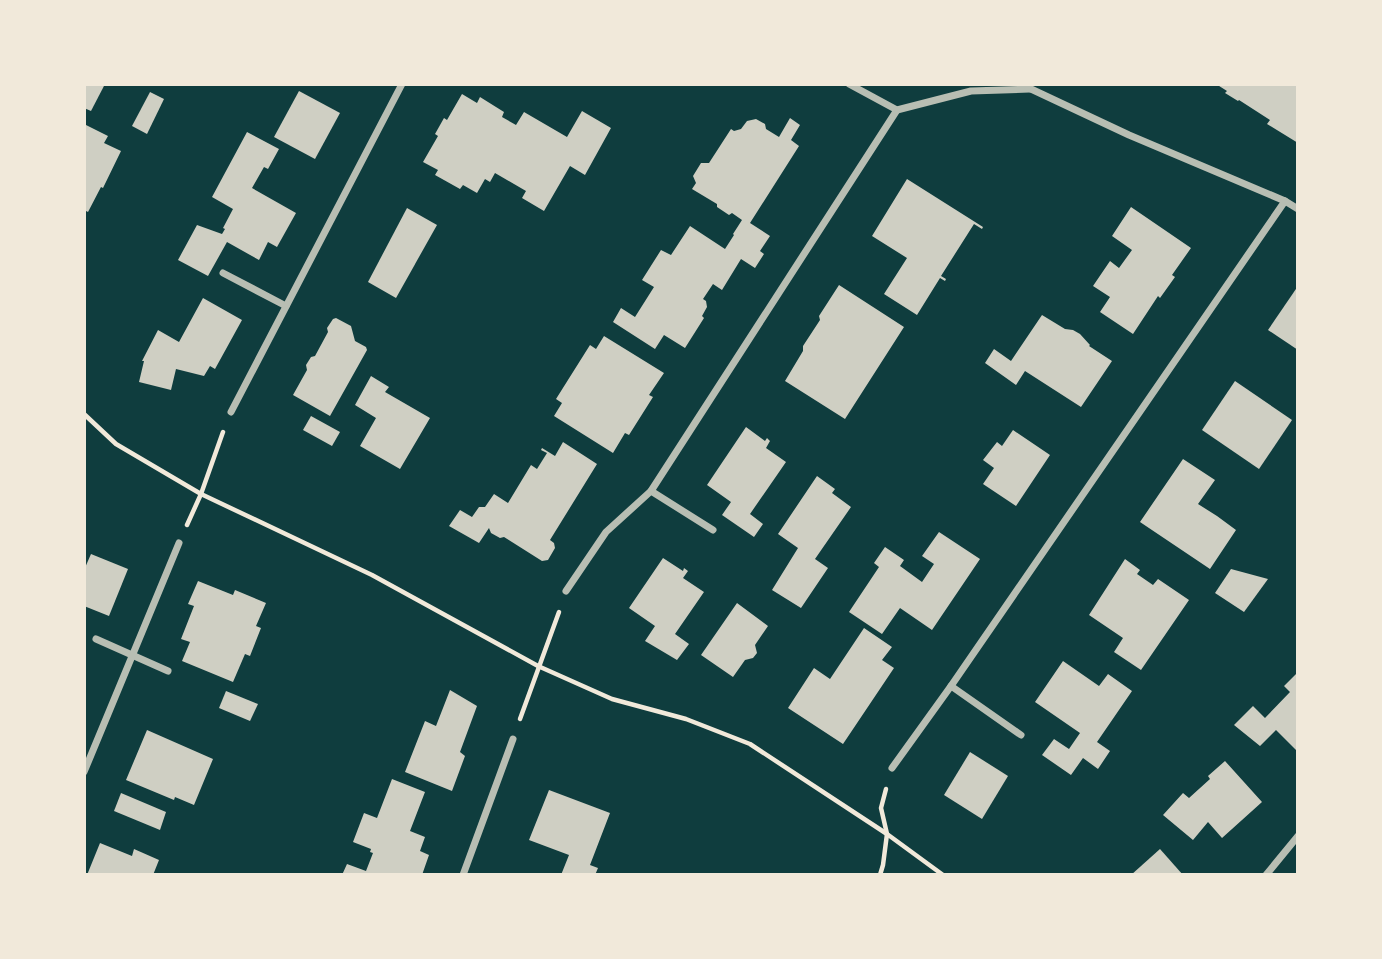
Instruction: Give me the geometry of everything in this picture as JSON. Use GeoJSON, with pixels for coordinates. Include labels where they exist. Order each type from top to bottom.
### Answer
{"type":"FeatureCollection","features":[{"type":"Feature","properties":{"kind":"street"},"geometry":{"type":"LineString","coordinates":[[231,412],[402,84]]}},
{"type":"Feature","properties":{"kind":"street"},"geometry":{"type":"LineString","coordinates":[[849,84],[897,110]]}},
{"type":"Feature","properties":{"kind":"street"},"geometry":{"type":"LineString","coordinates":[[566,591],[606,532],[651,491],[897,110],[971,91],[1027,87],[1298,209]]}},
{"type":"Feature","properties":{"kind":"street"},"geometry":{"type":"LineString","coordinates":[[892,768],[1285,201]]}},
{"type":"Feature","properties":{"kind":"street"},"geometry":{"type":"LineString","coordinates":[[223,273],[286,306]]}},
{"type":"Feature","properties":{"kind":"street"},"geometry":{"type":"LineString","coordinates":[[651,491],[713,530]]}},
{"type":"Feature","properties":{"kind":"street"},"geometry":{"type":"LineString","coordinates":[[84,772],[179,543]]}},
{"type":"Feature","properties":{"kind":"street"},"geometry":{"type":"LineString","coordinates":[[96,639],[168,671]]}},
{"type":"Feature","properties":{"kind":"street"},"geometry":{"type":"LineString","coordinates":[[951,686],[1021,735]]}},
{"type":"Feature","properties":{"kind":"street"},"geometry":{"type":"LineString","coordinates":[[463,875],[513,739]]}},
{"type":"Feature","properties":{"kind":"street"},"geometry":{"type":"LineString","coordinates":[[1266,875],[1298,836]]}},
{"type":"Feature","properties":{"kind":"path"},"geometry":{"type":"LineString","coordinates":[[179,543],[201,494],[231,412]]}},
{"type":"Feature","properties":{"kind":"path"},"geometry":{"type":"LineString","coordinates":[[84,414],[116,444],[201,494],[372,575],[538,666],[612,699],[686,719],[750,744],[887,834],[943,875]]}},
{"type":"Feature","properties":{"kind":"path"},"geometry":{"type":"LineString","coordinates":[[513,739],[566,591]]}},
{"type":"Feature","properties":{"kind":"path"},"geometry":{"type":"LineString","coordinates":[[880,875],[887,834],[881,808],[892,768]]}},
{"type":"Feature","properties":{"kind":"building"},"geometry":{"type":"Polygon","coordinates":[[[86,84],[105,84],[91,111],[84,108],[86,84]]]}},
{"type":"Feature","properties":{"kind":"building"},"geometry":{"type":"Polygon","coordinates":[[[1216,84],[1298,84],[1298,143],[1267,124],[1270,120],[1225,93],[1227,91],[1216,84]]]}},
{"type":"Feature","properties":{"kind":"building"},"geometry":{"type":"Polygon","coordinates":[[[299,91],[340,113],[315,159],[274,137],[299,91]]]}},
{"type":"Feature","properties":{"kind":"building"},"geometry":{"type":"Polygon","coordinates":[[[150,92],[164,99],[147,134],[132,126],[150,92]]]}},
{"type":"Feature","properties":{"kind":"building"},"geometry":{"type":"Polygon","coordinates":[[[462,94],[477,103],[480,97],[504,112],[502,117],[516,125],[524,112],[567,137],[582,111],[611,128],[585,175],[570,166],[544,211],[522,198],[526,191],[495,173],[490,182],[485,179],[477,193],[463,185],[460,189],[435,175],[438,170],[423,162],[438,136],[435,134],[444,118],[447,120],[462,94]]]}},
{"type":"Feature","properties":{"kind":"building"},"geometry":{"type":"Polygon","coordinates":[[[790,118],[800,125],[791,140],[799,146],[750,223],[770,236],[760,251],[764,254],[755,268],[741,259],[722,290],[713,284],[703,299],[707,307],[702,316],[704,318],[685,348],[664,335],[655,349],[613,322],[621,308],[635,317],[654,287],[642,280],[661,250],[671,255],[690,226],[725,249],[734,235],[742,220],[732,213],[729,215],[717,207],[717,204],[692,189],[696,183],[693,176],[701,163],[709,163],[731,129],[741,129],[747,121],[756,119],[779,137],[790,118]]]}},
{"type":"Feature","properties":{"kind":"building"},"geometry":{"type":"Polygon","coordinates":[[[84,124],[108,136],[104,143],[121,151],[88,212],[84,210],[84,124]]]}},
{"type":"Feature","properties":{"kind":"building"},"geometry":{"type":"Polygon","coordinates":[[[247,132],[279,149],[268,169],[264,167],[252,188],[296,213],[277,247],[268,242],[259,260],[227,242],[208,276],[178,260],[197,225],[222,234],[225,229],[223,228],[233,209],[212,197],[247,132]]]}},
{"type":"Feature","properties":{"kind":"building"},"geometry":{"type":"Polygon","coordinates":[[[907,179],[983,227],[982,229],[974,224],[941,276],[945,281],[940,278],[917,315],[884,294],[907,258],[872,236],[907,179]]]}},
{"type":"Feature","properties":{"kind":"building"},"geometry":{"type":"Polygon","coordinates":[[[1131,207],[1191,248],[1172,275],[1175,277],[1160,298],[1158,296],[1133,334],[1100,312],[1110,297],[1093,286],[1110,261],[1119,268],[1132,250],[1112,236],[1131,207]]]}},
{"type":"Feature","properties":{"kind":"building"},"geometry":{"type":"Polygon","coordinates":[[[407,208],[437,225],[396,298],[368,282],[407,208]]]}},
{"type":"Feature","properties":{"kind":"building"},"geometry":{"type":"Polygon","coordinates":[[[839,285],[904,327],[845,419],[785,381],[820,320],[819,316],[839,285]]]}},
{"type":"Feature","properties":{"kind":"building"},"geometry":{"type":"Polygon","coordinates":[[[1298,286],[1298,350],[1268,330],[1298,286]]]}},
{"type":"Feature","properties":{"kind":"building"},"geometry":{"type":"Polygon","coordinates":[[[203,298],[242,320],[215,369],[210,366],[204,376],[176,369],[171,390],[139,382],[142,361],[158,330],[179,342],[203,298]]]}},
{"type":"Feature","properties":{"kind":"building"},"geometry":{"type":"Polygon","coordinates":[[[1042,315],[1065,329],[1080,334],[1089,346],[1112,361],[1081,407],[1025,371],[1016,385],[985,363],[994,349],[1011,361],[1042,315]]]}},
{"type":"Feature","properties":{"kind":"building"},"geometry":{"type":"Polygon","coordinates":[[[336,318],[351,326],[355,341],[367,350],[330,416],[293,395],[307,370],[306,365],[311,357],[315,356],[328,332],[327,328],[336,318]]]}},
{"type":"Feature","properties":{"kind":"building"},"geometry":{"type":"Polygon","coordinates":[[[604,336],[664,373],[649,395],[653,397],[629,435],[625,433],[613,453],[554,416],[562,403],[556,399],[590,345],[596,349],[604,336]]]}},
{"type":"Feature","properties":{"kind":"building"},"geometry":{"type":"Polygon","coordinates":[[[371,376],[389,387],[385,392],[430,418],[400,469],[360,446],[376,418],[355,405],[371,376]]]}},
{"type":"Feature","properties":{"kind":"building"},"geometry":{"type":"Polygon","coordinates":[[[1235,381],[1292,420],[1259,469],[1202,430],[1235,381]]]}},
{"type":"Feature","properties":{"kind":"building"},"geometry":{"type":"Polygon","coordinates":[[[311,416],[340,432],[332,446],[303,430],[311,416]]]}},
{"type":"Feature","properties":{"kind":"building"},"geometry":{"type":"Polygon","coordinates":[[[746,427],[765,441],[767,438],[770,441],[766,448],[786,462],[750,514],[763,524],[754,537],[722,515],[731,502],[707,485],[746,427]]]}},
{"type":"Feature","properties":{"kind":"building"},"geometry":{"type":"Polygon","coordinates":[[[1013,430],[1050,455],[1016,506],[983,484],[994,468],[983,460],[997,442],[1002,446],[1013,430]]]}},
{"type":"Feature","properties":{"kind":"building"},"geometry":{"type":"Polygon","coordinates":[[[563,442],[597,464],[550,540],[555,548],[548,560],[542,561],[504,537],[500,538],[491,533],[489,528],[479,543],[449,526],[460,510],[472,517],[479,507],[485,507],[494,494],[508,503],[531,465],[537,469],[547,453],[541,450],[542,448],[555,456],[563,442]]]}},
{"type":"Feature","properties":{"kind":"building"},"geometry":{"type":"Polygon","coordinates":[[[1183,459],[1215,480],[1198,504],[1236,530],[1210,569],[1140,522],[1183,459]]]}},
{"type":"Feature","properties":{"kind":"building"},"geometry":{"type":"Polygon","coordinates":[[[817,476],[835,489],[832,493],[851,507],[815,559],[828,568],[801,608],[772,590],[798,548],[778,534],[817,476]]]}},
{"type":"Feature","properties":{"kind":"building"},"geometry":{"type":"Polygon","coordinates":[[[939,532],[980,559],[932,630],[900,608],[882,634],[849,612],[879,567],[874,563],[885,547],[904,560],[900,566],[922,582],[934,564],[922,556],[939,532]]]}},
{"type":"Feature","properties":{"kind":"building"},"geometry":{"type":"Polygon","coordinates":[[[91,554],[128,569],[109,616],[84,606],[84,570],[91,554]]]}},
{"type":"Feature","properties":{"kind":"building"},"geometry":{"type":"Polygon","coordinates":[[[663,558],[683,571],[684,568],[688,571],[683,578],[704,592],[675,634],[689,644],[677,660],[645,641],[655,626],[629,608],[663,558]]]}},
{"type":"Feature","properties":{"kind":"building"},"geometry":{"type":"Polygon","coordinates":[[[1125,559],[1140,570],[1137,574],[1153,585],[1158,579],[1189,600],[1141,670],[1114,652],[1123,638],[1089,615],[1125,559]]]}},
{"type":"Feature","properties":{"kind":"building"},"geometry":{"type":"Polygon","coordinates":[[[1231,569],[1268,579],[1244,612],[1215,593],[1231,569]]]}},
{"type":"Feature","properties":{"kind":"building"},"geometry":{"type":"Polygon","coordinates":[[[198,581],[233,595],[235,590],[266,603],[256,626],[261,628],[250,656],[245,654],[233,682],[182,661],[190,642],[181,639],[194,606],[188,604],[198,581]]]}},
{"type":"Feature","properties":{"kind":"building"},"geometry":{"type":"Polygon","coordinates":[[[737,603],[768,626],[755,645],[757,653],[753,658],[745,660],[733,677],[701,655],[737,603]]]}},
{"type":"Feature","properties":{"kind":"building"},"geometry":{"type":"Polygon","coordinates":[[[864,628],[892,647],[882,660],[894,668],[843,744],[788,708],[814,668],[830,679],[864,628]]]}},
{"type":"Feature","properties":{"kind":"building"},"geometry":{"type":"Polygon","coordinates":[[[1063,661],[1099,686],[1108,674],[1132,691],[1097,742],[1110,751],[1098,769],[1083,758],[1071,775],[1042,755],[1054,739],[1069,749],[1080,733],[1035,702],[1063,661]]]}},
{"type":"Feature","properties":{"kind":"building"},"geometry":{"type":"Polygon","coordinates":[[[1298,672],[1298,748],[1296,750],[1276,730],[1260,746],[1234,725],[1253,706],[1265,718],[1290,692],[1284,686],[1298,672]]]}},
{"type":"Feature","properties":{"kind":"building"},"geometry":{"type":"Polygon","coordinates":[[[450,690],[477,706],[460,752],[465,756],[452,791],[405,772],[425,721],[436,726],[450,690]]]}},
{"type":"Feature","properties":{"kind":"building"},"geometry":{"type":"Polygon","coordinates":[[[226,691],[258,704],[250,721],[219,708],[226,691]]]}},
{"type":"Feature","properties":{"kind":"building"},"geometry":{"type":"Polygon","coordinates":[[[147,730],[213,759],[194,805],[175,797],[174,800],[126,780],[147,730]]]}},
{"type":"Feature","properties":{"kind":"building"},"geometry":{"type":"Polygon","coordinates":[[[970,752],[1008,776],[982,819],[944,795],[970,752]]]}},
{"type":"Feature","properties":{"kind":"building"},"geometry":{"type":"Polygon","coordinates":[[[1225,761],[1262,802],[1222,838],[1208,822],[1193,840],[1163,815],[1183,793],[1189,798],[1225,761]]]}},
{"type":"Feature","properties":{"kind":"building"},"geometry":{"type":"Polygon","coordinates":[[[392,779],[425,792],[410,831],[425,837],[420,851],[429,855],[422,875],[342,875],[347,864],[366,871],[373,853],[370,852],[371,849],[353,842],[364,813],[377,818],[392,779]]]}},
{"type":"Feature","properties":{"kind":"building"},"geometry":{"type":"Polygon","coordinates":[[[549,790],[610,813],[590,865],[598,868],[595,875],[561,875],[569,855],[529,840],[549,790]]]}},
{"type":"Feature","properties":{"kind":"building"},"geometry":{"type":"Polygon","coordinates":[[[121,793],[166,812],[160,830],[114,811],[121,793]]]}},
{"type":"Feature","properties":{"kind":"building"},"geometry":{"type":"Polygon","coordinates":[[[100,843],[132,856],[134,849],[159,860],[153,875],[87,875],[100,843]]]}},
{"type":"Feature","properties":{"kind":"building"},"geometry":{"type":"Polygon","coordinates":[[[1160,849],[1183,875],[1131,875],[1160,849]]]}}]}
